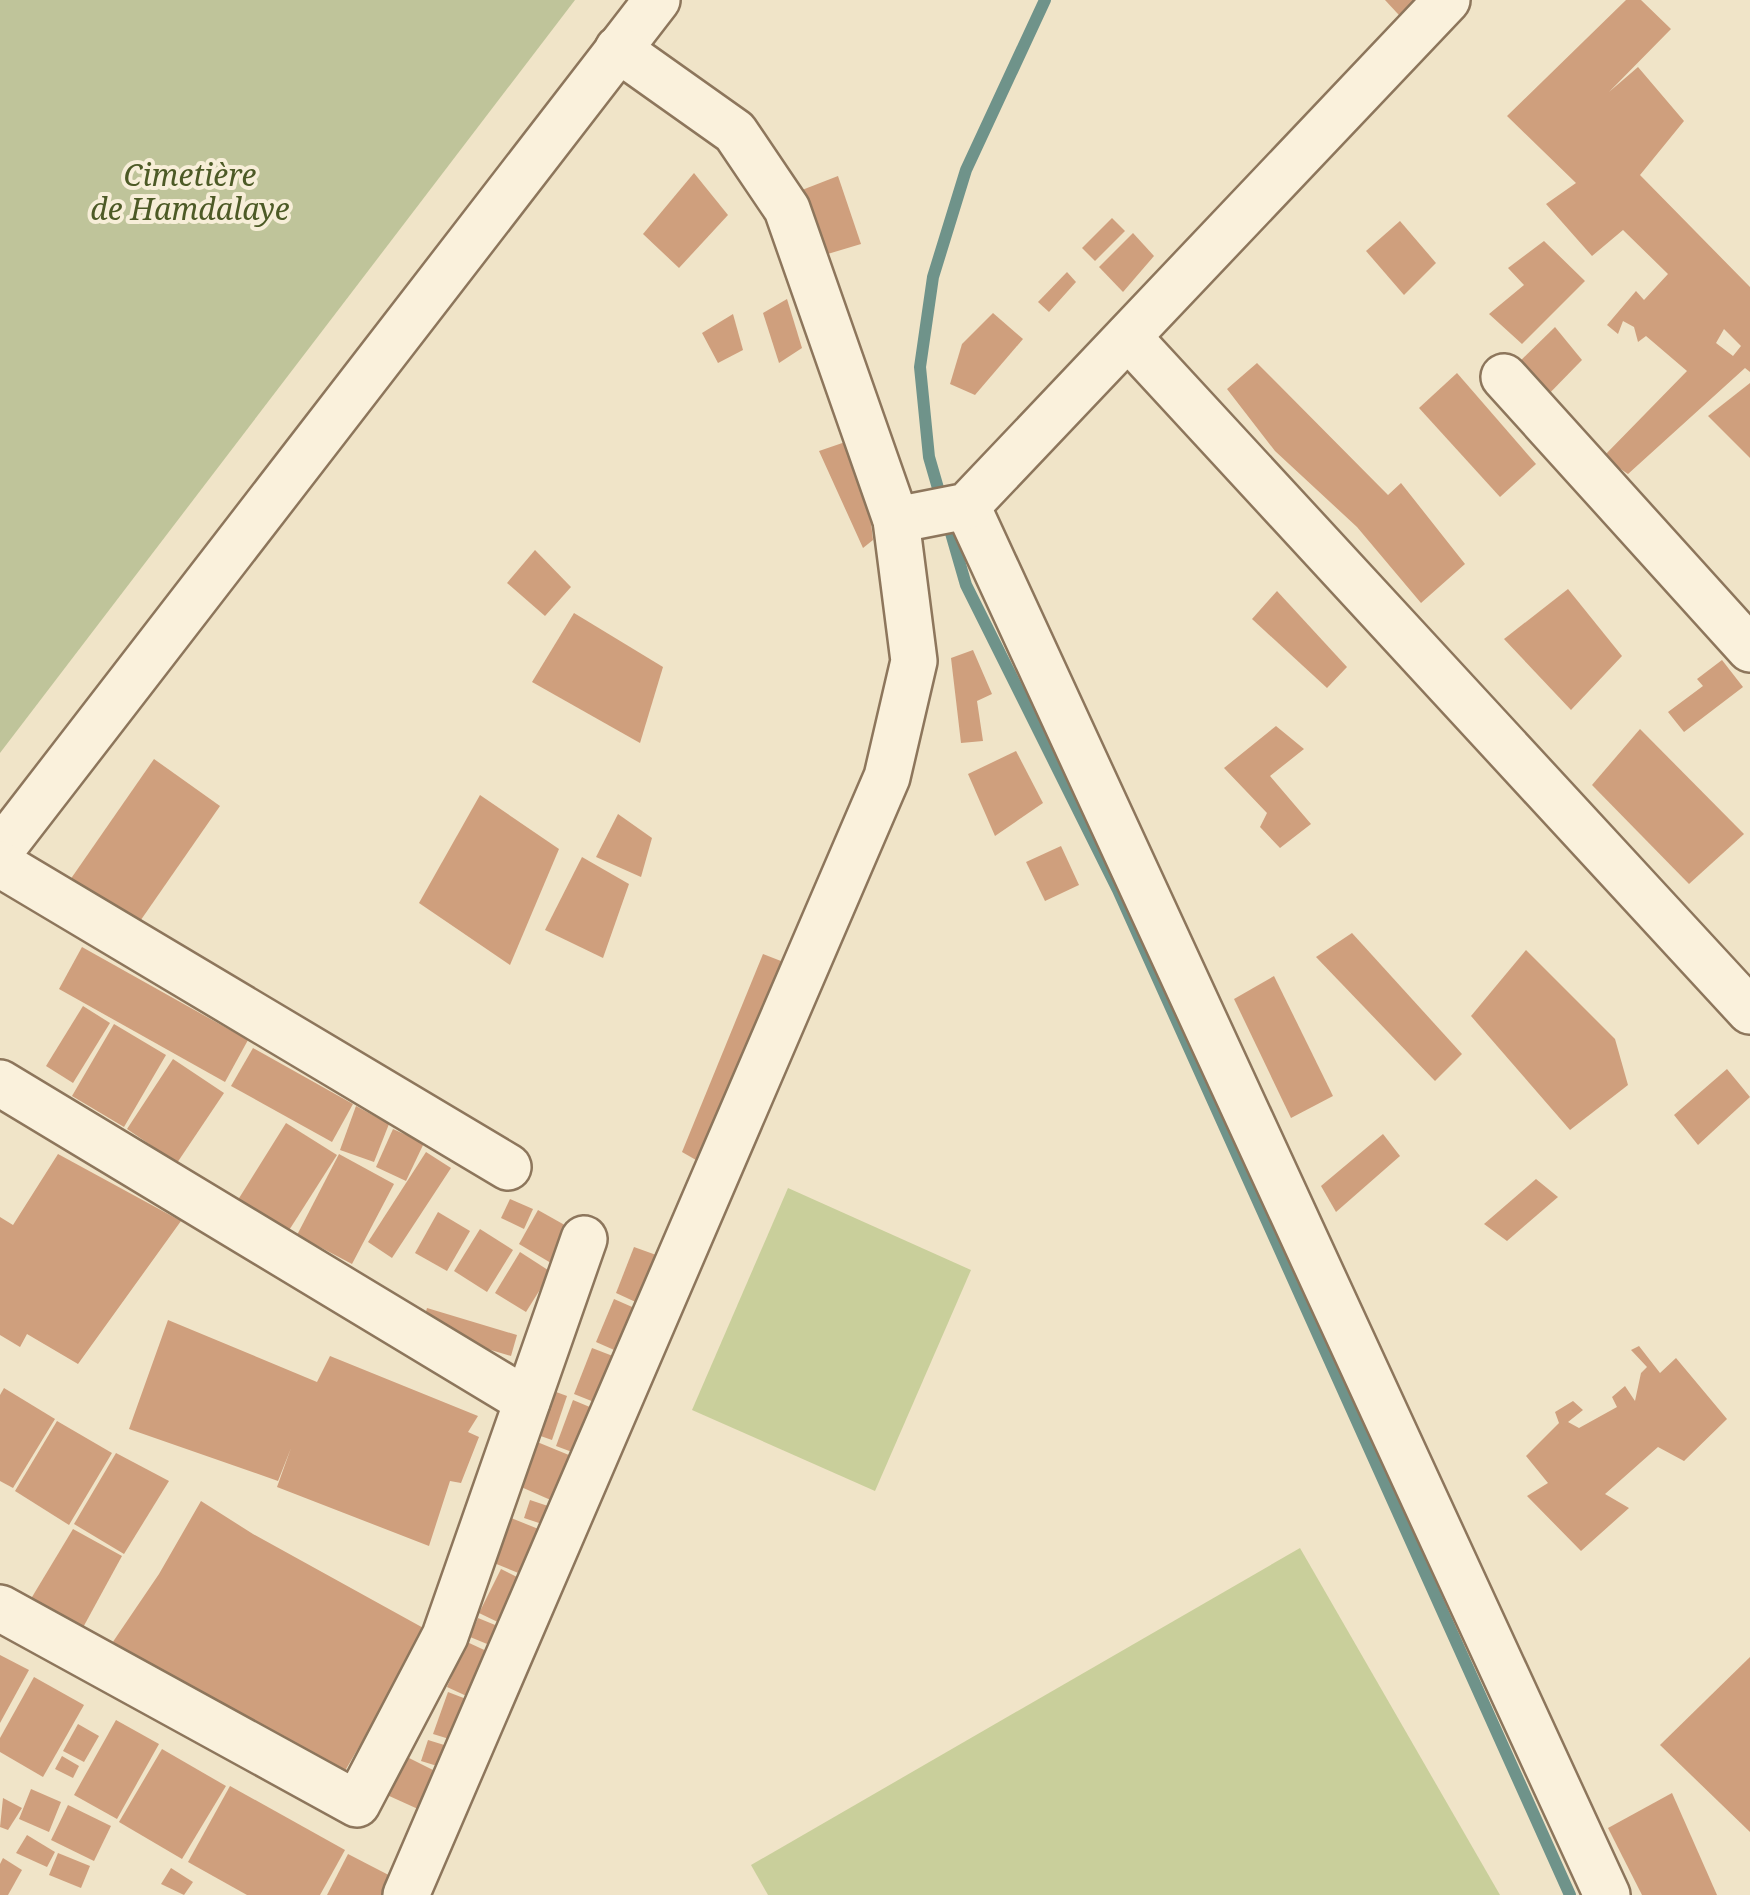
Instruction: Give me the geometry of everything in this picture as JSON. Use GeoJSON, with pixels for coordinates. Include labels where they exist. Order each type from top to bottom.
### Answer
{"type":"FeatureCollection","features":[{"type":"Feature","properties":{"kind":"street"},"geometry":{"type":"LineString","coordinates":[[0,851],[657,0]]}},
{"type":"Feature","properties":{"kind":"street"},"geometry":{"type":"LineString","coordinates":[[896,520],[967,506],[1447,0]]}},
{"type":"Feature","properties":{"kind":"street"},"geometry":{"type":"LineString","coordinates":[[406,1895],[887,777],[914,661],[896,520],[787,208],[734,132],[618,49]]}},
{"type":"Feature","properties":{"kind":"street"},"geometry":{"type":"LineString","coordinates":[[1128,337],[1750,1011]]}},
{"type":"Feature","properties":{"kind":"street"},"geometry":{"type":"LineString","coordinates":[[1504,377],[1743,629]]}},
{"type":"Feature","properties":{"kind":"street"},"geometry":{"type":"LineString","coordinates":[[967,506],[1606,1895]]}},
{"type":"Feature","properties":{"kind":"street"},"geometry":{"type":"LineString","coordinates":[[0,864],[508,1167]]}},
{"type":"Feature","properties":{"kind":"street"},"geometry":{"type":"LineString","coordinates":[[0,1083],[528,1401]]}},
{"type":"Feature","properties":{"kind":"street"},"geometry":{"type":"LineString","coordinates":[[0,1608],[357,1804],[445,1636],[584,1239]]}},
{"type":"Feature","properties":{"kind":"green space","name":"Cimetière de Hamdalaye"},"geometry":{"type":"Polygon","coordinates":[[[0,0],[575,0],[0,753],[0,0]]]}},
{"type":"Feature","properties":{"kind":"green space"},"geometry":{"type":"Polygon","coordinates":[[[788,1188],[971,1270],[875,1491],[692,1410],[788,1188]]]}},
{"type":"Feature","properties":{"kind":"green space"},"geometry":{"type":"Polygon","coordinates":[[[1300,1548],[1500,1895],[768,1895],[751,1865],[1300,1548]]]}},
{"type":"Feature","properties":{"kind":"building"},"geometry":{"type":"Polygon","coordinates":[[[1385,0],[1443,0],[1411,28],[1385,0]]]}},
{"type":"Feature","properties":{"kind":"building"},"geometry":{"type":"Polygon","coordinates":[[[1626,0],[1641,0],[1671,29],[1609,92],[1638,67],[1684,121],[1640,175],[1750,287],[1750,372],[1745,368],[1628,474],[1603,457],[1687,371],[1646,336],[1638,342],[1634,327],[1623,321],[1618,334],[1607,325],[1636,291],[1644,300],[1668,274],[1623,230],[1592,256],[1546,204],[1576,183],[1507,116],[1626,0]],[[1724,329],[1716,343],[1733,356],[1741,346],[1724,329]]]}},
{"type":"Feature","properties":{"kind":"building"},"geometry":{"type":"Polygon","coordinates":[[[694,173],[728,215],[679,268],[643,234],[694,173]]]}},
{"type":"Feature","properties":{"kind":"building"},"geometry":{"type":"Polygon","coordinates":[[[838,176],[861,244],[821,256],[802,190],[838,176]]]}},
{"type":"Feature","properties":{"kind":"building"},"geometry":{"type":"Polygon","coordinates":[[[1112,218],[1125,231],[1095,261],[1082,248],[1112,218]]]}},
{"type":"Feature","properties":{"kind":"building"},"geometry":{"type":"Polygon","coordinates":[[[1400,221],[1436,263],[1404,295],[1366,251],[1400,221]]]}},
{"type":"Feature","properties":{"kind":"building"},"geometry":{"type":"Polygon","coordinates":[[[1133,233],[1154,256],[1123,292],[1099,267],[1133,233]]]}},
{"type":"Feature","properties":{"kind":"building"},"geometry":{"type":"Polygon","coordinates":[[[1544,241],[1585,281],[1522,344],[1489,314],[1524,285],[1508,268],[1544,241]]]}},
{"type":"Feature","properties":{"kind":"building"},"geometry":{"type":"Polygon","coordinates":[[[1067,272],[1076,282],[1049,312],[1038,302],[1067,272]]]}},
{"type":"Feature","properties":{"kind":"building"},"geometry":{"type":"Polygon","coordinates":[[[787,299],[802,348],[779,363],[763,313],[787,299]]]}},
{"type":"Feature","properties":{"kind":"building"},"geometry":{"type":"Polygon","coordinates":[[[993,313],[1023,339],[975,395],[950,384],[962,344],[993,313]]]}},
{"type":"Feature","properties":{"kind":"building"},"geometry":{"type":"Polygon","coordinates":[[[733,314],[743,350],[718,363],[702,333],[733,314]]]}},
{"type":"Feature","properties":{"kind":"building"},"geometry":{"type":"Polygon","coordinates":[[[1555,327],[1582,360],[1541,402],[1512,369],[1555,327]]]}},
{"type":"Feature","properties":{"kind":"building"},"geometry":{"type":"Polygon","coordinates":[[[1257,363],[1388,495],[1401,483],[1465,564],[1421,603],[1357,527],[1275,451],[1227,389],[1257,363]]]}},
{"type":"Feature","properties":{"kind":"building"},"geometry":{"type":"Polygon","coordinates":[[[1457,373],[1536,464],[1500,497],[1419,408],[1457,373]]]}},
{"type":"Feature","properties":{"kind":"building"},"geometry":{"type":"Polygon","coordinates":[[[1750,383],[1750,458],[1708,416],[1750,383]]]}},
{"type":"Feature","properties":{"kind":"building"},"geometry":{"type":"Polygon","coordinates":[[[854,439],[881,515],[871,523],[873,540],[863,548],[819,451],[854,439]]]}},
{"type":"Feature","properties":{"kind":"building"},"geometry":{"type":"Polygon","coordinates":[[[535,550],[571,587],[545,616],[507,583],[535,550]]]}},
{"type":"Feature","properties":{"kind":"building"},"geometry":{"type":"Polygon","coordinates":[[[1568,589],[1622,656],[1571,710],[1504,639],[1568,589]]]}},
{"type":"Feature","properties":{"kind":"building"},"geometry":{"type":"Polygon","coordinates":[[[1277,591],[1347,667],[1327,688],[1252,619],[1277,591]]]}},
{"type":"Feature","properties":{"kind":"building"},"geometry":{"type":"Polygon","coordinates":[[[574,613],[663,667],[640,743],[532,682],[574,613]]]}},
{"type":"Feature","properties":{"kind":"building"},"geometry":{"type":"Polygon","coordinates":[[[973,650],[992,694],[977,701],[983,741],[961,743],[951,658],[973,650]]]}},
{"type":"Feature","properties":{"kind":"building"},"geometry":{"type":"Polygon","coordinates":[[[1722,660],[1743,687],[1684,732],[1668,712],[1703,686],[1697,679],[1722,660]]]}},
{"type":"Feature","properties":{"kind":"building"},"geometry":{"type":"Polygon","coordinates":[[[1276,726],[1304,749],[1270,776],[1311,824],[1280,848],[1260,827],[1267,813],[1224,768],[1276,726]]]}},
{"type":"Feature","properties":{"kind":"building"},"geometry":{"type":"Polygon","coordinates":[[[1640,729],[1744,834],[1689,884],[1592,785],[1640,729]]]}},
{"type":"Feature","properties":{"kind":"building"},"geometry":{"type":"Polygon","coordinates":[[[1016,751],[1043,803],[995,836],[968,774],[1016,751]]]}},
{"type":"Feature","properties":{"kind":"building"},"geometry":{"type":"Polygon","coordinates":[[[154,759],[220,806],[136,927],[70,880],[154,759]]]}},
{"type":"Feature","properties":{"kind":"building"},"geometry":{"type":"Polygon","coordinates":[[[480,795],[559,849],[510,965],[419,903],[480,795]]]}},
{"type":"Feature","properties":{"kind":"building"},"geometry":{"type":"Polygon","coordinates":[[[618,814],[652,838],[641,877],[596,857],[618,814]]]}},
{"type":"Feature","properties":{"kind":"building"},"geometry":{"type":"Polygon","coordinates":[[[1061,846],[1079,885],[1045,901],[1026,862],[1061,846]]]}},
{"type":"Feature","properties":{"kind":"building"},"geometry":{"type":"Polygon","coordinates":[[[582,857],[629,884],[603,958],[545,930],[582,857]]]}},
{"type":"Feature","properties":{"kind":"building"},"geometry":{"type":"Polygon","coordinates":[[[1352,933],[1462,1054],[1435,1081],[1316,957],[1352,933]]]}},
{"type":"Feature","properties":{"kind":"building"},"geometry":{"type":"Polygon","coordinates":[[[82,947],[248,1040],[225,1082],[59,989],[82,947]]]}},
{"type":"Feature","properties":{"kind":"building"},"geometry":{"type":"Polygon","coordinates":[[[1526,950],[1615,1039],[1628,1085],[1570,1130],[1471,1016],[1526,950]]]}},
{"type":"Feature","properties":{"kind":"building"},"geometry":{"type":"Polygon","coordinates":[[[763,954],[804,970],[717,1172],[682,1152],[763,954]]]}},
{"type":"Feature","properties":{"kind":"building"},"geometry":{"type":"Polygon","coordinates":[[[1274,976],[1333,1096],[1291,1118],[1234,999],[1274,976]]]}},
{"type":"Feature","properties":{"kind":"building"},"geometry":{"type":"Polygon","coordinates":[[[83,1006],[110,1023],[73,1083],[46,1066],[83,1006]]]}},
{"type":"Feature","properties":{"kind":"building"},"geometry":{"type":"Polygon","coordinates":[[[114,1024],[166,1055],[124,1127],[72,1096],[114,1024]]]}},
{"type":"Feature","properties":{"kind":"building"},"geometry":{"type":"Polygon","coordinates":[[[253,1048],[353,1104],[332,1142],[231,1086],[253,1048]]]}},
{"type":"Feature","properties":{"kind":"building"},"geometry":{"type":"Polygon","coordinates":[[[173,1059],[224,1093],[177,1163],[127,1129],[173,1059]]]}},
{"type":"Feature","properties":{"kind":"building"},"geometry":{"type":"Polygon","coordinates":[[[1727,1069],[1750,1097],[1698,1145],[1674,1115],[1727,1069]]]}},
{"type":"Feature","properties":{"kind":"building"},"geometry":{"type":"Polygon","coordinates":[[[356,1106],[389,1124],[374,1162],[340,1150],[356,1106]]]}},
{"type":"Feature","properties":{"kind":"building"},"geometry":{"type":"Polygon","coordinates":[[[286,1123],[337,1155],[286,1235],[236,1203],[286,1123]]]}},
{"type":"Feature","properties":{"kind":"building"},"geometry":{"type":"Polygon","coordinates":[[[393,1129],[424,1143],[406,1181],[376,1167],[393,1129]]]}},
{"type":"Feature","properties":{"kind":"building"},"geometry":{"type":"Polygon","coordinates":[[[1383,1134],[1400,1156],[1336,1212],[1321,1186],[1383,1134]]]}},
{"type":"Feature","properties":{"kind":"building"},"geometry":{"type":"Polygon","coordinates":[[[426,1152],[451,1168],[392,1258],[368,1242],[426,1152]]]}},
{"type":"Feature","properties":{"kind":"building"},"geometry":{"type":"Polygon","coordinates":[[[58,1154],[181,1221],[78,1364],[27,1334],[20,1347],[0,1335],[0,1217],[13,1225],[58,1154]]]}},
{"type":"Feature","properties":{"kind":"building"},"geometry":{"type":"Polygon","coordinates":[[[339,1154],[394,1184],[352,1264],[297,1235],[339,1154]]]}},
{"type":"Feature","properties":{"kind":"building"},"geometry":{"type":"Polygon","coordinates":[[[1536,1179],[1558,1197],[1507,1241],[1484,1224],[1536,1179]]]}},
{"type":"Feature","properties":{"kind":"building"},"geometry":{"type":"Polygon","coordinates":[[[510,1199],[533,1209],[524,1229],[501,1218],[510,1199]]]}},
{"type":"Feature","properties":{"kind":"building"},"geometry":{"type":"Polygon","coordinates":[[[538,1210],[570,1228],[551,1263],[519,1244],[538,1210]]]}},
{"type":"Feature","properties":{"kind":"building"},"geometry":{"type":"Polygon","coordinates":[[[438,1212],[470,1231],[447,1271],[415,1253],[438,1212]]]}},
{"type":"Feature","properties":{"kind":"building"},"geometry":{"type":"Polygon","coordinates":[[[480,1229],[513,1250],[487,1292],[454,1271],[480,1229]]]}},
{"type":"Feature","properties":{"kind":"building"},"geometry":{"type":"Polygon","coordinates":[[[634,1247],[659,1256],[640,1304],[616,1293],[634,1247]]]}},
{"type":"Feature","properties":{"kind":"building"},"geometry":{"type":"Polygon","coordinates":[[[520,1252],[551,1272],[526,1312],[495,1293],[520,1252]]]}},
{"type":"Feature","properties":{"kind":"building"},"geometry":{"type":"Polygon","coordinates":[[[614,1299],[639,1310],[621,1353],[596,1342],[614,1299]]]}},
{"type":"Feature","properties":{"kind":"building"},"geometry":{"type":"Polygon","coordinates":[[[427,1308],[517,1335],[511,1356],[421,1329],[427,1308]]]}},
{"type":"Feature","properties":{"kind":"building"},"geometry":{"type":"Polygon","coordinates":[[[168,1320],[317,1382],[330,1356],[478,1416],[468,1432],[479,1437],[461,1483],[450,1481],[429,1546],[277,1487],[291,1448],[278,1481],[129,1429],[168,1320]]]}},
{"type":"Feature","properties":{"kind":"building"},"geometry":{"type":"Polygon","coordinates":[[[1639,1346],[1660,1373],[1676,1358],[1727,1419],[1684,1461],[1658,1447],[1605,1494],[1629,1508],[1581,1551],[1527,1496],[1548,1483],[1526,1456],[1559,1423],[1555,1412],[1573,1401],[1583,1410],[1568,1422],[1579,1428],[1617,1407],[1612,1397],[1625,1386],[1635,1401],[1641,1373],[1647,1367],[1631,1350],[1639,1346]]]}},
{"type":"Feature","properties":{"kind":"building"},"geometry":{"type":"Polygon","coordinates":[[[592,1348],[618,1358],[599,1404],[574,1394],[592,1348]]]}},
{"type":"Feature","properties":{"kind":"building"},"geometry":{"type":"Polygon","coordinates":[[[4,1388],[55,1419],[13,1488],[0,1481],[0,1395],[4,1388]]]}},
{"type":"Feature","properties":{"kind":"building"},"geometry":{"type":"Polygon","coordinates":[[[548,1389],[567,1396],[552,1440],[532,1433],[548,1389]]]}},
{"type":"Feature","properties":{"kind":"building"},"geometry":{"type":"Polygon","coordinates":[[[573,1400],[597,1410],[580,1455],[556,1446],[573,1400]]]}},
{"type":"Feature","properties":{"kind":"building"},"geometry":{"type":"Polygon","coordinates":[[[57,1421],[112,1453],[69,1525],[15,1491],[57,1421]]]}},
{"type":"Feature","properties":{"kind":"building"},"geometry":{"type":"Polygon","coordinates":[[[530,1439],[581,1460],[562,1505],[512,1483],[530,1439]]]}},
{"type":"Feature","properties":{"kind":"building"},"geometry":{"type":"Polygon","coordinates":[[[116,1453],[169,1481],[124,1554],[74,1524],[116,1453]]]}},
{"type":"Feature","properties":{"kind":"building"},"geometry":{"type":"Polygon","coordinates":[[[530,1500],[557,1509],[551,1527],[524,1518],[530,1500]]]}},
{"type":"Feature","properties":{"kind":"building"},"geometry":{"type":"Polygon","coordinates":[[[201,1501],[427,1630],[342,1776],[104,1655],[159,1574],[201,1501]]]}},
{"type":"Feature","properties":{"kind":"building"},"geometry":{"type":"Polygon","coordinates":[[[506,1516],[546,1532],[528,1577],[489,1561],[506,1516]]]}},
{"type":"Feature","properties":{"kind":"building"},"geometry":{"type":"Polygon","coordinates":[[[73,1529],[122,1556],[80,1633],[29,1602],[73,1529]]]}},
{"type":"Feature","properties":{"kind":"building"},"geometry":{"type":"Polygon","coordinates":[[[501,1569],[527,1582],[506,1626],[479,1613],[501,1569]]]}},
{"type":"Feature","properties":{"kind":"building"},"geometry":{"type":"Polygon","coordinates":[[[478,1618],[505,1629],[497,1648],[470,1637],[478,1618]]]}},
{"type":"Feature","properties":{"kind":"building"},"geometry":{"type":"Polygon","coordinates":[[[467,1642],[493,1654],[473,1699],[447,1687],[467,1642]]]}},
{"type":"Feature","properties":{"kind":"building"},"geometry":{"type":"Polygon","coordinates":[[[0,1655],[29,1670],[0,1723],[0,1655]]]}},
{"type":"Feature","properties":{"kind":"building"},"geometry":{"type":"Polygon","coordinates":[[[1750,1657],[1750,1832],[1660,1745],[1750,1657]]]}},
{"type":"Feature","properties":{"kind":"building"},"geometry":{"type":"Polygon","coordinates":[[[34,1677],[84,1705],[43,1777],[0,1752],[0,1738],[34,1677]]]}},
{"type":"Feature","properties":{"kind":"building"},"geometry":{"type":"Polygon","coordinates":[[[448,1692],[474,1702],[459,1742],[433,1734],[448,1692]]]}},
{"type":"Feature","properties":{"kind":"building"},"geometry":{"type":"Polygon","coordinates":[[[116,1720],[159,1744],[117,1819],[74,1795],[116,1720]]]}},
{"type":"Feature","properties":{"kind":"building"},"geometry":{"type":"Polygon","coordinates":[[[78,1724],[99,1736],[84,1762],[63,1751],[78,1724]]]}},
{"type":"Feature","properties":{"kind":"building"},"geometry":{"type":"Polygon","coordinates":[[[428,1740],[454,1748],[447,1769],[421,1761],[428,1740]]]}},
{"type":"Feature","properties":{"kind":"building"},"geometry":{"type":"Polygon","coordinates":[[[162,1749],[226,1786],[182,1859],[119,1822],[162,1749]]]}},
{"type":"Feature","properties":{"kind":"building"},"geometry":{"type":"Polygon","coordinates":[[[62,1756],[79,1766],[73,1778],[55,1769],[62,1756]]]}},
{"type":"Feature","properties":{"kind":"building"},"geometry":{"type":"Polygon","coordinates":[[[405,1756],[445,1776],[429,1814],[387,1795],[405,1756]]]}},
{"type":"Feature","properties":{"kind":"building"},"geometry":{"type":"Polygon","coordinates":[[[230,1786],[345,1850],[320,1895],[247,1895],[188,1862],[230,1786]]]}},
{"type":"Feature","properties":{"kind":"building"},"geometry":{"type":"Polygon","coordinates":[[[31,1789],[61,1802],[49,1832],[19,1819],[31,1789]]]}},
{"type":"Feature","properties":{"kind":"building"},"geometry":{"type":"Polygon","coordinates":[[[1672,1793],[1717,1895],[1642,1895],[1608,1828],[1672,1793]]]}},
{"type":"Feature","properties":{"kind":"building"},"geometry":{"type":"Polygon","coordinates":[[[3,1798],[22,1808],[8,1830],[0,1827],[3,1798]]]}},
{"type":"Feature","properties":{"kind":"building"},"geometry":{"type":"Polygon","coordinates":[[[68,1805],[111,1826],[94,1861],[51,1840],[68,1805]]]}},
{"type":"Feature","properties":{"kind":"building"},"geometry":{"type":"Polygon","coordinates":[[[27,1835],[55,1852],[47,1867],[16,1853],[27,1835]]]}},
{"type":"Feature","properties":{"kind":"building"},"geometry":{"type":"Polygon","coordinates":[[[58,1853],[90,1866],[81,1888],[49,1875],[58,1853]]]}},
{"type":"Feature","properties":{"kind":"building"},"geometry":{"type":"Polygon","coordinates":[[[348,1854],[406,1884],[401,1895],[327,1895],[348,1854]]]}},
{"type":"Feature","properties":{"kind":"building"},"geometry":{"type":"Polygon","coordinates":[[[3,1858],[22,1870],[8,1895],[0,1895],[3,1858]]]}},
{"type":"Feature","properties":{"kind":"building"},"geometry":{"type":"Polygon","coordinates":[[[171,1868],[193,1882],[184,1895],[161,1884],[171,1868]]]}},
{"type":"Feature","properties":{"kind":"waterway"},"geometry":{"type":"LineString","coordinates":[[1045,0],[966,170],[933,277],[920,367],[929,457],[966,585],[1118,890],[1570,1895]]}}]}
